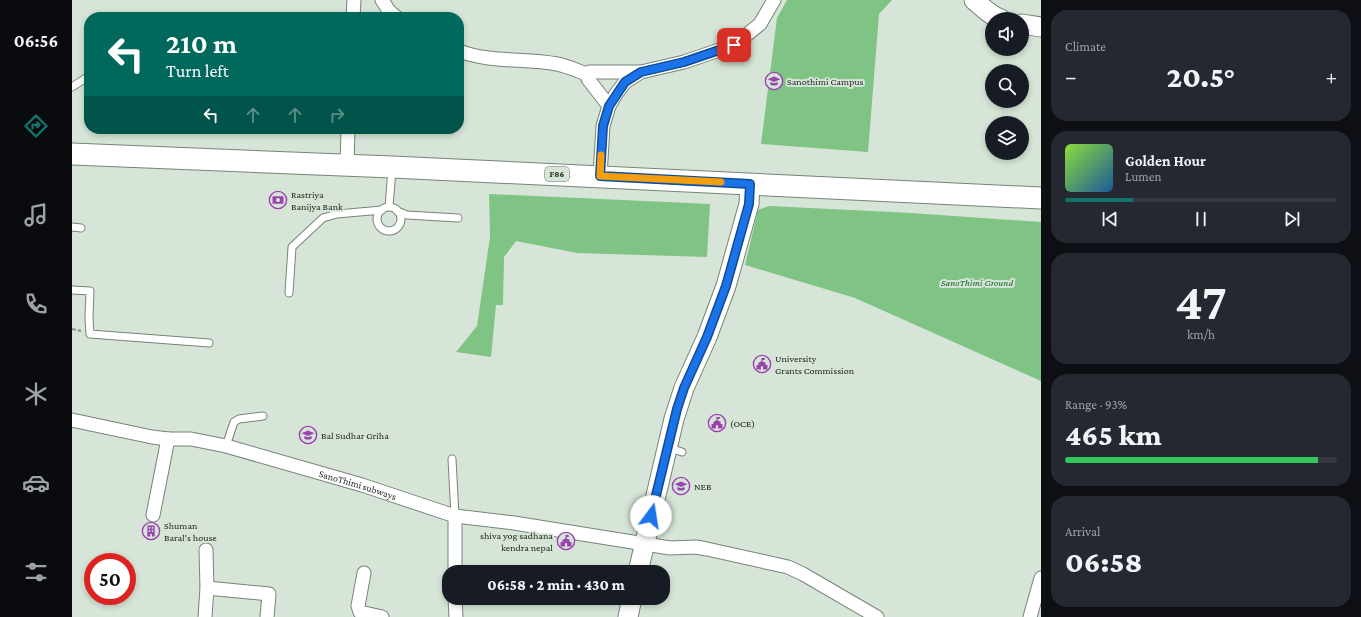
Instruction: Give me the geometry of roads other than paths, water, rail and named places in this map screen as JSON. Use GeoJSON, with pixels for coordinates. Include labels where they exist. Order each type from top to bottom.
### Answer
{"type":"FeatureCollection","features":[{"type":"Feature","properties":{"kind":"main road"},"geometry":{"type":"LineString","coordinates":[[974,0],[988,12]]}},
{"type":"Feature","properties":{"kind":"main road"},"geometry":{"type":"LineString","coordinates":[[1029,25],[1041,28]]}},
{"type":"Feature","properties":{"kind":"main road","name":"F86"},"geometry":{"type":"LineString","coordinates":[[72,154],[600,176],[1041,198]]}},
{"type":"Feature","properties":{"kind":"main road"},"geometry":{"type":"LineString","coordinates":[[639,565],[644,543],[675,450],[674,419],[684,388],[707,337],[726,286],[749,204],[750,184]]}},
{"type":"Feature","properties":{"kind":"main road"},"geometry":{"type":"LineString","coordinates":[[628,617],[631,605]]}},
{"type":"Feature","properties":{"kind":"street"},"geometry":{"type":"LineString","coordinates":[[353,12],[354,0]]}},
{"type":"Feature","properties":{"kind":"street"},"geometry":{"type":"LineString","coordinates":[[382,0],[390,12]]}},
{"type":"Feature","properties":{"kind":"street"},"geometry":{"type":"LineString","coordinates":[[589,75],[590,72],[641,72],[684,62],[734,45],[760,24],[774,0]]}},
{"type":"Feature","properties":{"kind":"street"},"geometry":{"type":"LineString","coordinates":[[464,53],[500,60],[557,64],[589,75]]}},
{"type":"Feature","properties":{"kind":"street"},"geometry":{"type":"LineString","coordinates":[[600,176],[603,126],[609,106],[625,82],[641,72]]}},
{"type":"Feature","properties":{"kind":"street"},"geometry":{"type":"LineString","coordinates":[[589,75],[588,79],[609,106]]}},
{"type":"Feature","properties":{"kind":"street"},"geometry":{"type":"LineString","coordinates":[[347,165],[348,134]]}},
{"type":"Feature","properties":{"kind":"street","name":"SanoThimi subways"},"geometry":{"type":"LineString","coordinates":[[72,420],[168,439],[191,440],[226,446],[362,485],[455,516],[514,523],[670,548],[696,547],[788,567],[804,574],[877,617]]}},
{"type":"Feature","properties":{"kind":"street"},"geometry":{"type":"LineString","coordinates":[[153,515],[168,439]]}},
{"type":"Feature","properties":{"kind":"street"},"geometry":{"type":"LineString","coordinates":[[455,516],[455,565]]}},
{"type":"Feature","properties":{"kind":"street"},"geometry":{"type":"LineString","coordinates":[[205,617],[207,588],[206,550]]}},
{"type":"Feature","properties":{"kind":"street"},"geometry":{"type":"LineString","coordinates":[[364,573],[358,610],[360,612],[382,617]]}},
{"type":"Feature","properties":{"kind":"street"},"geometry":{"type":"LineString","coordinates":[[1030,617],[1041,578]]}},
{"type":"Feature","properties":{"kind":"street"},"geometry":{"type":"LineString","coordinates":[[207,588],[269,594],[267,617]]}},
{"type":"Feature","properties":{"kind":"street"},"geometry":{"type":"LineString","coordinates":[[455,605],[456,617]]}},
{"type":"Feature","properties":{"kind":"lane"},"geometry":{"type":"LineString","coordinates":[[72,86],[84,79]]}},
{"type":"Feature","properties":{"kind":"lane"},"geometry":{"type":"LineString","coordinates":[[389,207],[392,167]]}},
{"type":"Feature","properties":{"kind":"lane"},"geometry":{"type":"LineString","coordinates":[[289,293],[292,247],[323,218],[337,214],[382,210],[389,207],[407,215],[458,218]]}},
{"type":"Feature","properties":{"kind":"lane"},"geometry":{"type":"LineString","coordinates":[[382,210],[379,213],[377,220],[381,228],[388,231],[396,229],[398,226],[400,218],[397,211]]}},
{"type":"Feature","properties":{"kind":"lane"},"geometry":{"type":"LineString","coordinates":[[72,227],[81,228]]}},
{"type":"Feature","properties":{"kind":"lane"},"geometry":{"type":"LineString","coordinates":[[72,290],[90,290],[90,334],[209,343]]}},
{"type":"Feature","properties":{"kind":"lane"},"geometry":{"type":"LineString","coordinates":[[226,446],[234,422],[239,419],[263,416]]}},
{"type":"Feature","properties":{"kind":"lane"},"geometry":{"type":"LineString","coordinates":[[452,459],[455,516]]}},
{"type":"Feature","properties":{"kind":"place","name":"Sanothimi Campus"},"geometry":{"type":"Point","coordinates":[774,81]}},
{"type":"Feature","properties":{"kind":"place","name":"Rastriya Banijya Bank"},"geometry":{"type":"Point","coordinates":[278,200]}},
{"type":"Feature","properties":{"kind":"place","name":"University Grants Commission"},"geometry":{"type":"Point","coordinates":[762,364]}},
{"type":"Feature","properties":{"kind":"place","name":"(OCE)"},"geometry":{"type":"Point","coordinates":[717,423]}},
{"type":"Feature","properties":{"kind":"place","name":"Bal Sudhar Griha"},"geometry":{"type":"Point","coordinates":[308,435]}},
{"type":"Feature","properties":{"kind":"place","name":"NEB"},"geometry":{"type":"Point","coordinates":[681,486]}},
{"type":"Feature","properties":{"kind":"place","name":"Shuman Baral's house"},"geometry":{"type":"Point","coordinates":[151,531]}},
{"type":"Feature","properties":{"kind":"place","name":"shiva yog sadhana kendra nepal"},"geometry":{"type":"Point","coordinates":[566,541]}},
{"type":"Feature","properties":{"kind":"park label","name":"SanoThimi Ground"},"geometry":{"type":"Point","coordinates":[977,282]}}]}
